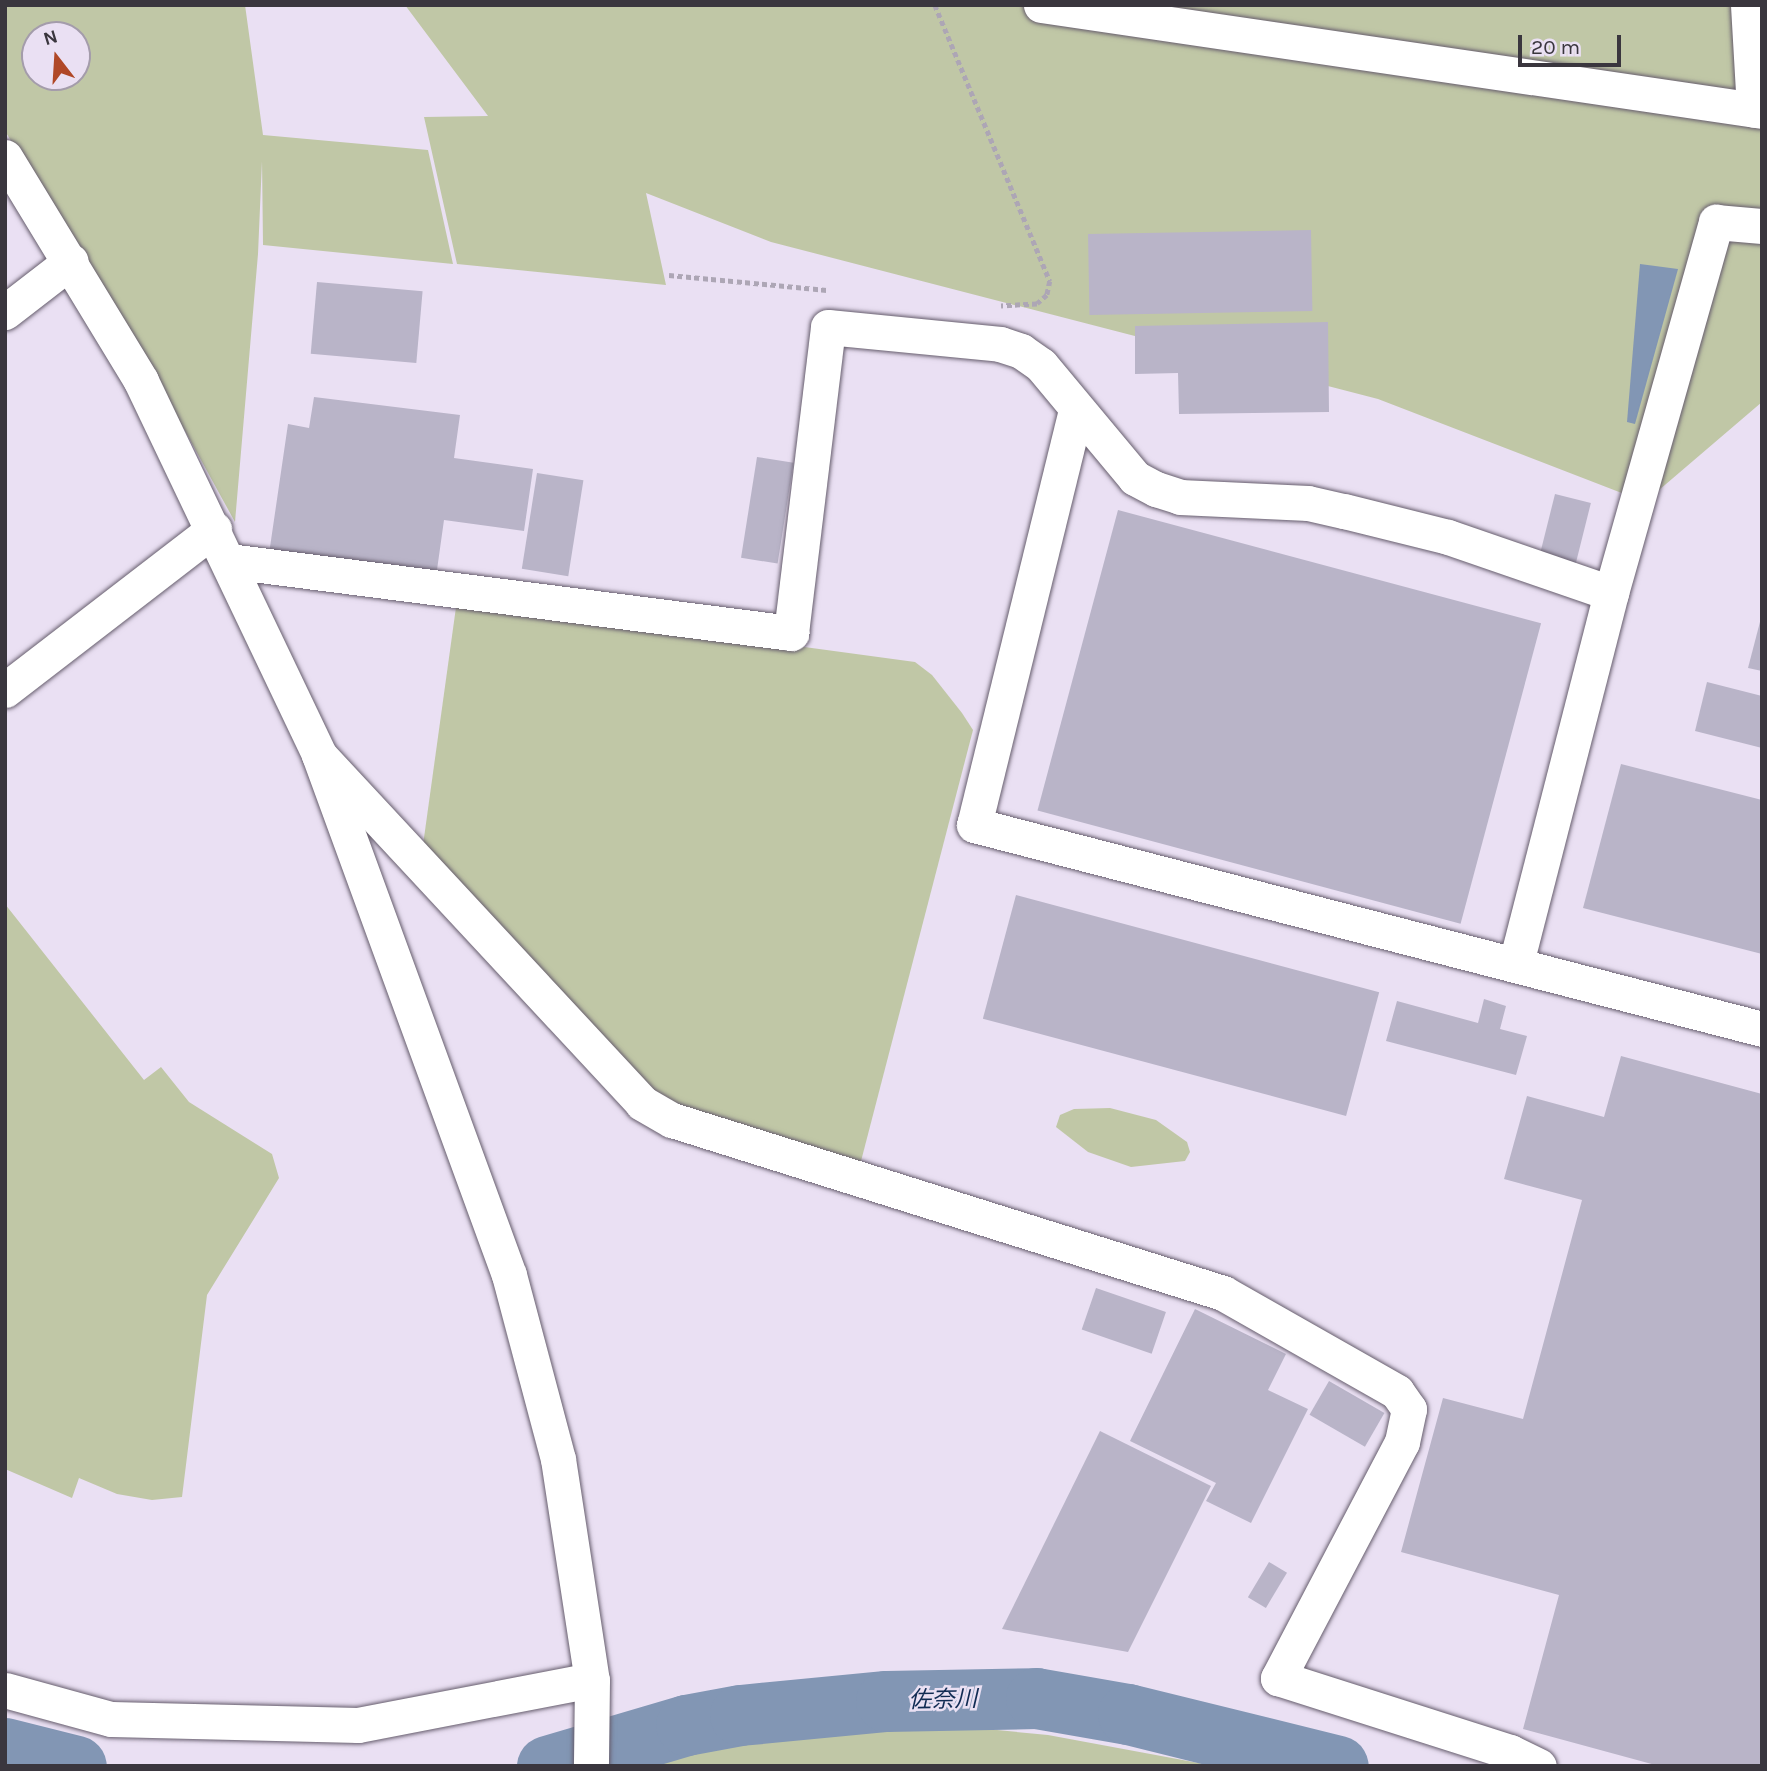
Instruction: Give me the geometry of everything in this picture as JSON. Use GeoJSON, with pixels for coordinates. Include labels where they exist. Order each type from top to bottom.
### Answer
{"type":"FeatureCollection","features":[{"type":"Feature","properties":{"kind":"street"},"geometry":{"type":"LineString","coordinates":[[1041,5],[1758,111],[1748,5]]}},
{"type":"Feature","properties":{"kind":"street"},"geometry":{"type":"LineString","coordinates":[[5,156],[71,261],[141,381],[214,529],[319,755],[509,1275],[558,1459],[592,1681],[591,1766]]}},
{"type":"Feature","properties":{"kind":"street"},"geometry":{"type":"LineString","coordinates":[[1516,963],[1611,593],[1716,222],[1762,226]]}},
{"type":"Feature","properties":{"kind":"street"},"geometry":{"type":"LineString","coordinates":[[5,312],[71,261]]}},
{"type":"Feature","properties":{"kind":"street"},"geometry":{"type":"LineString","coordinates":[[229,561],[790,633],[828,327],[1000,344],[1041,365],[1135,478],[1180,497],[1308,503],[1448,537],[1611,593]]}},
{"type":"Feature","properties":{"kind":"street"},"geometry":{"type":"LineString","coordinates":[[1076,410],[974,825],[1516,963],[1762,1029]]}},
{"type":"Feature","properties":{"kind":"street"},"geometry":{"type":"LineString","coordinates":[[5,691],[214,529]]}},
{"type":"Feature","properties":{"kind":"street"},"geometry":{"type":"LineString","coordinates":[[319,755],[642,1104],[672,1120],[1223,1293],[1397,1392],[1409,1409],[1402,1442],[1278,1678],[1510,1752],[1539,1766]]}},
{"type":"Feature","properties":{"kind":"street"},"geometry":{"type":"LineString","coordinates":[[5,1690],[111,1719],[358,1725],[592,1681]]}},
{"type":"Feature","properties":{"kind":"path"},"geometry":{"type":"LineString","coordinates":[[935,5],[1050,281],[1047,295],[1037,304],[994,306]]}},
{"type":"Feature","properties":{"kind":"path"},"geometry":{"type":"LineString","coordinates":[[669,275],[832,290]]}},
{"type":"Feature","properties":{"kind":"green space"},"geometry":{"type":"Polygon","coordinates":[[[5,5],[245,5],[263,135],[428,150],[453,264],[263,245],[262,161],[258,254],[235,522],[157,380],[5,131],[5,5]]]}},
{"type":"Feature","properties":{"kind":"green space"},"geometry":{"type":"Polygon","coordinates":[[[405,5],[1762,5],[1762,402],[1645,502],[1378,399],[771,242],[646,193],[666,285],[457,264],[424,117],[488,116],[405,5]]]}},
{"type":"Feature","properties":{"kind":"green space"},"geometry":{"type":"Polygon","coordinates":[[[457,600],[915,662],[932,675],[962,713],[973,730],[860,1165],[654,1099],[423,845],[457,600]]]}},
{"type":"Feature","properties":{"kind":"green space"},"geometry":{"type":"Polygon","coordinates":[[[5,904],[144,1080],[161,1067],[189,1102],[272,1154],[279,1178],[207,1295],[182,1497],[152,1500],[117,1494],[79,1478],[72,1498],[5,1469],[5,904]]]}},
{"type":"Feature","properties":{"kind":"green space"},"geometry":{"type":"Polygon","coordinates":[[[1110,1108],[1156,1120],[1187,1142],[1190,1152],[1185,1161],[1131,1167],[1088,1152],[1056,1127],[1060,1115],[1074,1109],[1110,1108]]]}},
{"type":"Feature","properties":{"kind":"green space"},"geometry":{"type":"Polygon","coordinates":[[[945,1725],[1048,1735],[1215,1766],[623,1766],[691,1748],[821,1730],[945,1725]]]}},
{"type":"Feature","properties":{"kind":"water"},"geometry":{"type":"Polygon","coordinates":[[[1640,264],[1678,269],[1635,424],[1627,422],[1640,264]]]}},
{"type":"Feature","properties":{"kind":"building"},"geometry":{"type":"Polygon","coordinates":[[[1311,230],[1312,311],[1089,315],[1088,234],[1311,230]]]}},
{"type":"Feature","properties":{"kind":"building"},"geometry":{"type":"Polygon","coordinates":[[[317,282],[423,291],[416,363],[311,354],[317,282]]]}},
{"type":"Feature","properties":{"kind":"building"},"geometry":{"type":"Polygon","coordinates":[[[1328,322],[1329,412],[1179,414],[1178,373],[1135,374],[1135,326],[1328,322]]]}},
{"type":"Feature","properties":{"kind":"building"},"geometry":{"type":"Polygon","coordinates":[[[314,397],[460,415],[454,458],[533,469],[524,531],[444,520],[436,577],[269,554],[288,424],[309,428],[314,397]]]}},
{"type":"Feature","properties":{"kind":"building"},"geometry":{"type":"Polygon","coordinates":[[[757,457],[794,463],[778,564],[741,558],[757,457]]]}},
{"type":"Feature","properties":{"kind":"building"},"geometry":{"type":"Polygon","coordinates":[[[537,473],[583,480],[568,576],[522,569],[537,473]]]}},
{"type":"Feature","properties":{"kind":"building"},"geometry":{"type":"Polygon","coordinates":[[[1555,494],[1591,503],[1575,565],[1540,556],[1555,494]]]}},
{"type":"Feature","properties":{"kind":"building"},"geometry":{"type":"Polygon","coordinates":[[[1118,510],[1541,623],[1461,924],[1038,810],[1118,510]]]}},
{"type":"Feature","properties":{"kind":"building"},"geometry":{"type":"Polygon","coordinates":[[[1762,618],[1762,671],[1748,668],[1762,618]]]}},
{"type":"Feature","properties":{"kind":"building"},"geometry":{"type":"Polygon","coordinates":[[[1707,682],[1762,696],[1762,748],[1695,731],[1707,682]]]}},
{"type":"Feature","properties":{"kind":"building"},"geometry":{"type":"Polygon","coordinates":[[[1621,764],[1762,800],[1762,954],[1583,908],[1621,764]]]}},
{"type":"Feature","properties":{"kind":"building"},"geometry":{"type":"Polygon","coordinates":[[[1016,895],[1379,992],[1346,1116],[983,1019],[1016,895]]]}},
{"type":"Feature","properties":{"kind":"building"},"geometry":{"type":"Polygon","coordinates":[[[1484,999],[1506,1006],[1500,1029],[1527,1036],[1516,1075],[1386,1041],[1397,1001],[1478,1023],[1484,999]]]}},
{"type":"Feature","properties":{"kind":"building"},"geometry":{"type":"Polygon","coordinates":[[[1621,1056],[1762,1094],[1762,1766],[1659,1766],[1523,1729],[1559,1595],[1401,1552],[1443,1398],[1523,1419],[1582,1200],[1504,1179],[1527,1096],[1604,1117],[1621,1056]]]}},
{"type":"Feature","properties":{"kind":"building"},"geometry":{"type":"Polygon","coordinates":[[[1096,1288],[1166,1312],[1152,1354],[1082,1330],[1096,1288]]]}},
{"type":"Feature","properties":{"kind":"building"},"geometry":{"type":"Polygon","coordinates":[[[1195,1309],[1286,1354],[1268,1390],[1308,1409],[1251,1523],[1206,1501],[1216,1483],[1130,1441],[1195,1309]]]}},
{"type":"Feature","properties":{"kind":"building"},"geometry":{"type":"Polygon","coordinates":[[[1329,1381],[1384,1413],[1365,1447],[1310,1415],[1329,1381]]]}},
{"type":"Feature","properties":{"kind":"building"},"geometry":{"type":"Polygon","coordinates":[[[1100,1431],[1211,1486],[1128,1652],[1002,1629],[1100,1431]]]}},
{"type":"Feature","properties":{"kind":"building"},"geometry":{"type":"Polygon","coordinates":[[[1269,1562],[1287,1573],[1266,1608],[1248,1597],[1269,1562]]]}},
{"type":"Feature","properties":{"kind":"waterway","name":"佐奈川"},"geometry":{"type":"LineString","coordinates":[[547,1766],[686,1725],[740,1715],[886,1701],[1036,1698],[1128,1714],[1338,1766]]}},
{"type":"Feature","properties":{"kind":"waterway","name":"佐奈川"},"geometry":{"type":"LineString","coordinates":[[5,1748],[76,1766]]}}]}
